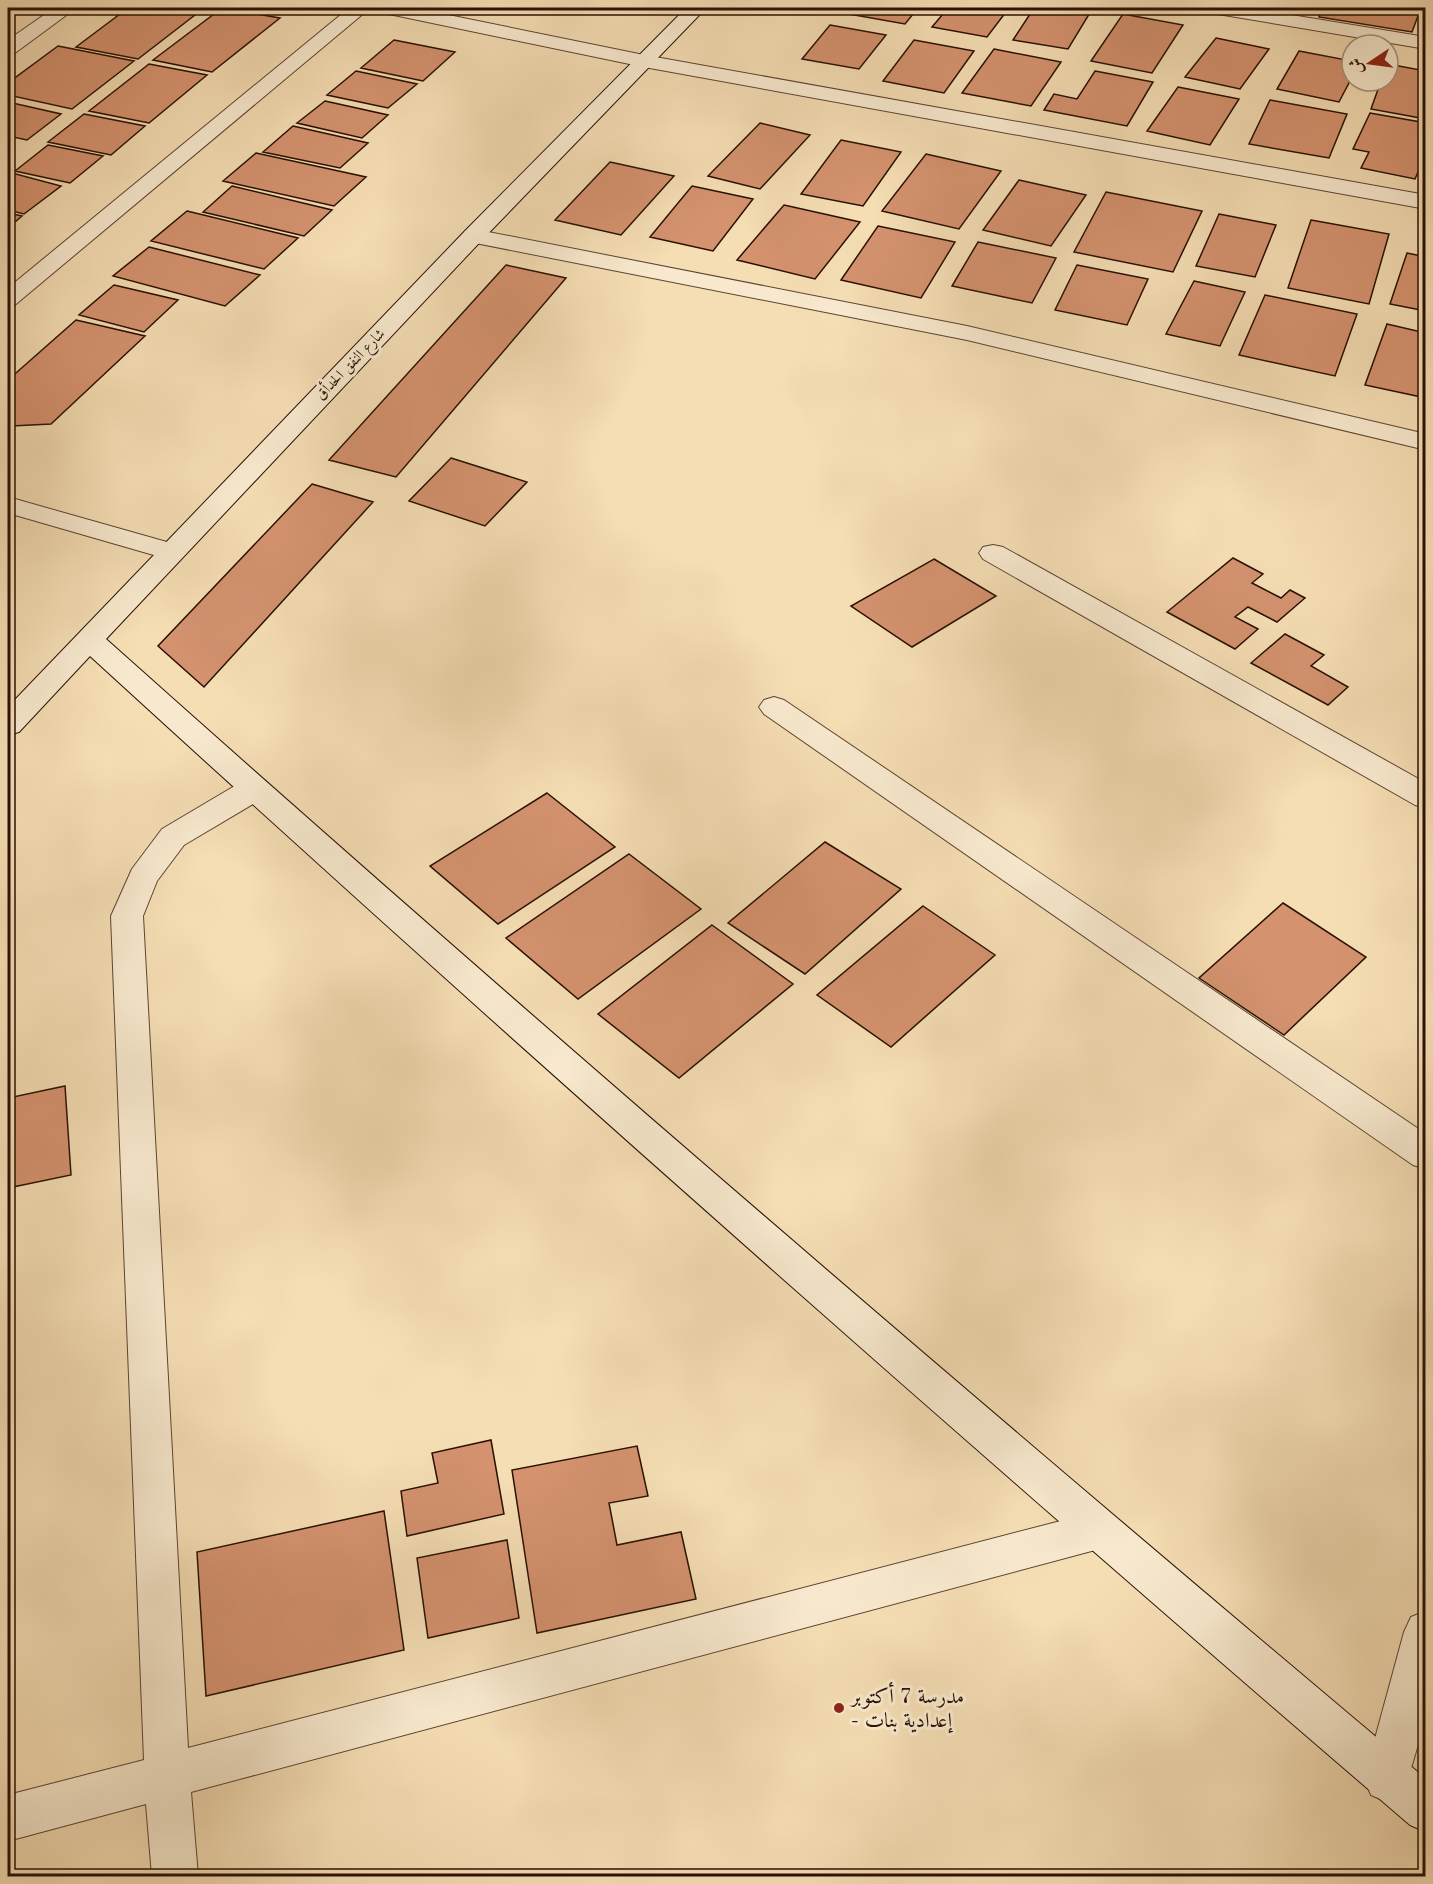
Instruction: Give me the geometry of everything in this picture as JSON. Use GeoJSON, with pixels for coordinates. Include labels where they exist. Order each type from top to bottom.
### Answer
{"type":"FeatureCollection","features":[{"type":"Feature","properties":{"kind":"street"},"geometry":{"type":"LineString","coordinates":[[8,49],[66,8]]}},
{"type":"Feature","properties":{"kind":"street"},"geometry":{"type":"LineString","coordinates":[[8,299],[360,8]]}},
{"type":"Feature","properties":{"kind":"street"},"geometry":{"type":"LineString","coordinates":[[389,8],[644,61],[1425,202]]}},
{"type":"Feature","properties":{"kind":"street","name":"شارع النفق الحدأق"},"geometry":{"type":"LineString","coordinates":[[8,725],[473,236],[696,8]]}},
{"type":"Feature","properties":{"kind":"street"},"geometry":{"type":"LineString","coordinates":[[1218,8],[1425,43]]}},
{"type":"Feature","properties":{"kind":"street"},"geometry":{"type":"LineString","coordinates":[[473,236],[967,333],[1425,442]]}},
{"type":"Feature","properties":{"kind":"street"},"geometry":{"type":"LineString","coordinates":[[8,505],[171,552]]}},
{"type":"Feature","properties":{"kind":"street"},"geometry":{"type":"LineString","coordinates":[[993,553],[1425,796]]}},
{"type":"Feature","properties":{"kind":"street"},"geometry":{"type":"LineString","coordinates":[[89,640],[254,789],[1099,1531],[1387,1779],[1425,1809]]}},
{"type":"Feature","properties":{"kind":"street"},"geometry":{"type":"LineString","coordinates":[[774,707],[1425,1154]]}},
{"type":"Feature","properties":{"kind":"street"},"geometry":{"type":"LineString","coordinates":[[176,1876],[167,1776],[127,915],[143,877],[173,837],[254,789]]}},
{"type":"Feature","properties":{"kind":"street"},"geometry":{"type":"LineString","coordinates":[[8,1818],[1099,1531]]}},
{"type":"Feature","properties":{"kind":"street"},"geometry":{"type":"LineString","coordinates":[[1387,1779],[1425,1632]]}},
{"type":"Feature","properties":{"kind":"building"},"geometry":{"type":"Polygon","coordinates":[[[128,8],[204,8],[138,59],[76,47],[128,8]]]}},
{"type":"Feature","properties":{"kind":"building"},"geometry":{"type":"Polygon","coordinates":[[[222,8],[280,18],[212,72],[153,60],[222,8]]]}},
{"type":"Feature","properties":{"kind":"building"},"geometry":{"type":"Polygon","coordinates":[[[847,8],[918,8],[905,24],[843,13],[847,8]]]}},
{"type":"Feature","properties":{"kind":"building"},"geometry":{"type":"Polygon","coordinates":[[[948,8],[1009,8],[987,37],[932,27],[948,8]]]}},
{"type":"Feature","properties":{"kind":"building"},"geometry":{"type":"Polygon","coordinates":[[[1034,8],[1070,8],[1091,11],[1068,49],[1013,40],[1034,8]]]}},
{"type":"Feature","properties":{"kind":"building"},"geometry":{"type":"Polygon","coordinates":[[[1323,8],[1421,8],[1412,32],[1319,17],[1323,8]]]}},
{"type":"Feature","properties":{"kind":"building"},"geometry":{"type":"Polygon","coordinates":[[[1123,14],[1183,25],[1152,73],[1091,61],[1123,14]]]}},
{"type":"Feature","properties":{"kind":"building"},"geometry":{"type":"Polygon","coordinates":[[[830,25],[886,35],[859,69],[802,59],[830,25]]]}},
{"type":"Feature","properties":{"kind":"building"},"geometry":{"type":"Polygon","coordinates":[[[1216,38],[1269,49],[1240,89],[1185,77],[1216,38]]]}},
{"type":"Feature","properties":{"kind":"building"},"geometry":{"type":"Polygon","coordinates":[[[394,40],[455,52],[423,81],[361,68],[394,40]]]}},
{"type":"Feature","properties":{"kind":"building"},"geometry":{"type":"Polygon","coordinates":[[[914,40],[974,51],[944,93],[883,81],[914,40]]]}},
{"type":"Feature","properties":{"kind":"building"},"geometry":{"type":"Polygon","coordinates":[[[58,46],[134,61],[72,109],[8,95],[8,83],[58,46]]]}},
{"type":"Feature","properties":{"kind":"building"},"geometry":{"type":"Polygon","coordinates":[[[994,49],[1061,62],[1031,106],[962,93],[994,49]]]}},
{"type":"Feature","properties":{"kind":"building"},"geometry":{"type":"Polygon","coordinates":[[[1299,51],[1340,59],[1340,93],[1344,93],[1339,102],[1277,89],[1299,51]]]}},
{"type":"Feature","properties":{"kind":"building"},"geometry":{"type":"Polygon","coordinates":[[[149,64],[207,75],[149,123],[89,111],[149,64]]]}},
{"type":"Feature","properties":{"kind":"building"},"geometry":{"type":"Polygon","coordinates":[[[1400,66],[1426,71],[1426,119],[1371,109],[1377,93],[1400,93],[1400,66]]]}},
{"type":"Feature","properties":{"kind":"building"},"geometry":{"type":"Polygon","coordinates":[[[356,71],[417,84],[388,108],[327,95],[356,71]]]}},
{"type":"Feature","properties":{"kind":"building"},"geometry":{"type":"Polygon","coordinates":[[[1095,71],[1153,82],[1127,126],[1044,110],[1054,94],[1077,99],[1095,71]]]}},
{"type":"Feature","properties":{"kind":"building"},"geometry":{"type":"Polygon","coordinates":[[[1178,87],[1239,99],[1210,145],[1147,131],[1178,87]]]}},
{"type":"Feature","properties":{"kind":"building"},"geometry":{"type":"Polygon","coordinates":[[[1270,100],[1347,114],[1329,158],[1249,144],[1270,100]]]}},
{"type":"Feature","properties":{"kind":"building"},"geometry":{"type":"Polygon","coordinates":[[[325,101],[388,115],[362,138],[297,123],[325,101]]]}},
{"type":"Feature","properties":{"kind":"building"},"geometry":{"type":"Polygon","coordinates":[[[8,102],[61,114],[27,140],[8,136],[8,102]]]}},
{"type":"Feature","properties":{"kind":"building"},"geometry":{"type":"Polygon","coordinates":[[[1370,113],[1426,123],[1426,154],[1415,179],[1361,168],[1369,152],[1353,149],[1370,113]]]}},
{"type":"Feature","properties":{"kind":"building"},"geometry":{"type":"Polygon","coordinates":[[[84,114],[145,126],[111,155],[48,142],[84,114]]]}},
{"type":"Feature","properties":{"kind":"building"},"geometry":{"type":"Polygon","coordinates":[[[760,123],[810,135],[760,189],[708,176],[760,123]]]}},
{"type":"Feature","properties":{"kind":"building"},"geometry":{"type":"Polygon","coordinates":[[[293,126],[368,143],[340,168],[263,152],[293,126]]]}},
{"type":"Feature","properties":{"kind":"building"},"geometry":{"type":"Polygon","coordinates":[[[841,140],[901,152],[863,206],[801,194],[841,140]]]}},
{"type":"Feature","properties":{"kind":"building"},"geometry":{"type":"Polygon","coordinates":[[[48,145],[103,156],[70,183],[15,171],[48,145]]]}},
{"type":"Feature","properties":{"kind":"building"},"geometry":{"type":"Polygon","coordinates":[[[256,153],[366,177],[334,206],[223,181],[256,153]]]}},
{"type":"Feature","properties":{"kind":"building"},"geometry":{"type":"Polygon","coordinates":[[[926,154],[1001,171],[959,229],[882,211],[926,154]]]}},
{"type":"Feature","properties":{"kind":"building"},"geometry":{"type":"Polygon","coordinates":[[[610,162],[674,176],[621,235],[555,220],[610,162]]]}},
{"type":"Feature","properties":{"kind":"building"},"geometry":{"type":"Polygon","coordinates":[[[12,173],[61,186],[24,214],[8,210],[8,177],[12,173]]]}},
{"type":"Feature","properties":{"kind":"building"},"geometry":{"type":"Polygon","coordinates":[[[1019,180],[1086,195],[1051,246],[983,230],[1019,180]]]}},
{"type":"Feature","properties":{"kind":"building"},"geometry":{"type":"Polygon","coordinates":[[[232,186],[332,210],[304,236],[203,212],[232,186]]]}},
{"type":"Feature","properties":{"kind":"building"},"geometry":{"type":"Polygon","coordinates":[[[692,186],[753,199],[713,251],[650,237],[692,186]]]}},
{"type":"Feature","properties":{"kind":"building"},"geometry":{"type":"Polygon","coordinates":[[[1106,192],[1202,211],[1173,272],[1074,252],[1106,192]]]}},
{"type":"Feature","properties":{"kind":"building"},"geometry":{"type":"Polygon","coordinates":[[[784,205],[860,222],[815,279],[737,260],[784,205]]]}},
{"type":"Feature","properties":{"kind":"building"},"geometry":{"type":"Polygon","coordinates":[[[187,211],[298,238],[264,269],[151,241],[187,211]]]}},
{"type":"Feature","properties":{"kind":"building"},"geometry":{"type":"Polygon","coordinates":[[[8,213],[22,216],[8,228],[8,213]]]}},
{"type":"Feature","properties":{"kind":"building"},"geometry":{"type":"Polygon","coordinates":[[[1219,214],[1276,225],[1255,277],[1196,266],[1219,214]]]}},
{"type":"Feature","properties":{"kind":"building"},"geometry":{"type":"Polygon","coordinates":[[[1311,220],[1389,234],[1369,304],[1288,288],[1311,220]]]}},
{"type":"Feature","properties":{"kind":"building"},"geometry":{"type":"Polygon","coordinates":[[[878,226],[955,242],[921,298],[841,280],[878,226]]]}},
{"type":"Feature","properties":{"kind":"building"},"geometry":{"type":"Polygon","coordinates":[[[978,242],[1056,258],[1032,303],[952,286],[978,242]]]}},
{"type":"Feature","properties":{"kind":"building"},"geometry":{"type":"Polygon","coordinates":[[[149,247],[260,275],[225,306],[113,276],[149,247]]]}},
{"type":"Feature","properties":{"kind":"building"},"geometry":{"type":"Polygon","coordinates":[[[1407,253],[1426,257],[1426,311],[1390,304],[1407,253]]]}},
{"type":"Feature","properties":{"kind":"building"},"geometry":{"type":"Polygon","coordinates":[[[506,265],[566,278],[396,477],[329,460],[506,265]]]}},
{"type":"Feature","properties":{"kind":"building"},"geometry":{"type":"Polygon","coordinates":[[[1077,265],[1148,279],[1127,325],[1055,310],[1077,265]]]}},
{"type":"Feature","properties":{"kind":"building"},"geometry":{"type":"Polygon","coordinates":[[[1194,281],[1245,292],[1220,346],[1166,334],[1194,281]]]}},
{"type":"Feature","properties":{"kind":"building"},"geometry":{"type":"Polygon","coordinates":[[[114,285],[178,300],[144,332],[79,315],[114,285]]]}},
{"type":"Feature","properties":{"kind":"building"},"geometry":{"type":"Polygon","coordinates":[[[1265,295],[1357,314],[1335,376],[1239,355],[1265,295]]]}},
{"type":"Feature","properties":{"kind":"building"},"geometry":{"type":"Polygon","coordinates":[[[76,320],[145,336],[51,424],[11,426],[8,430],[8,380],[76,320]]]}},
{"type":"Feature","properties":{"kind":"building"},"geometry":{"type":"Polygon","coordinates":[[[1387,324],[1426,333],[1426,398],[1365,385],[1387,324]]]}},
{"type":"Feature","properties":{"kind":"building"},"geometry":{"type":"Polygon","coordinates":[[[451,458],[527,482],[485,526],[409,501],[451,458]]]}},
{"type":"Feature","properties":{"kind":"building"},"geometry":{"type":"Polygon","coordinates":[[[312,484],[373,502],[204,687],[158,646],[312,484]]]}},
{"type":"Feature","properties":{"kind":"building"},"geometry":{"type":"Polygon","coordinates":[[[1233,558],[1263,574],[1252,583],[1281,598],[1290,590],[1305,598],[1277,622],[1248,607],[1235,617],[1258,629],[1235,649],[1167,612],[1233,558]]]}},
{"type":"Feature","properties":{"kind":"building"},"geometry":{"type":"Polygon","coordinates":[[[934,559],[996,596],[912,647],[851,606],[934,559]]]}},
{"type":"Feature","properties":{"kind":"building"},"geometry":{"type":"Polygon","coordinates":[[[1285,634],[1324,655],[1311,666],[1348,687],[1328,705],[1251,663],[1285,634]]]}},
{"type":"Feature","properties":{"kind":"building"},"geometry":{"type":"Polygon","coordinates":[[[547,793],[615,847],[498,924],[430,866],[547,793]]]}},
{"type":"Feature","properties":{"kind":"building"},"geometry":{"type":"Polygon","coordinates":[[[825,842],[901,889],[805,974],[728,923],[825,842]]]}},
{"type":"Feature","properties":{"kind":"building"},"geometry":{"type":"Polygon","coordinates":[[[629,854],[701,909],[578,999],[506,938],[629,854]]]}},
{"type":"Feature","properties":{"kind":"building"},"geometry":{"type":"Polygon","coordinates":[[[1283,903],[1366,957],[1284,1035],[1199,978],[1283,903]]]}},
{"type":"Feature","properties":{"kind":"building"},"geometry":{"type":"Polygon","coordinates":[[[923,906],[995,955],[891,1047],[817,995],[923,906]]]}},
{"type":"Feature","properties":{"kind":"building"},"geometry":{"type":"Polygon","coordinates":[[[712,925],[793,984],[679,1078],[598,1014],[712,925]]]}},
{"type":"Feature","properties":{"kind":"building"},"geometry":{"type":"Polygon","coordinates":[[[65,1086],[71,1175],[8,1188],[8,1098],[65,1086]]]}},
{"type":"Feature","properties":{"kind":"building"},"geometry":{"type":"Polygon","coordinates":[[[491,1440],[504,1514],[407,1536],[401,1491],[438,1483],[432,1453],[491,1440]]]}},
{"type":"Feature","properties":{"kind":"building"},"geometry":{"type":"Polygon","coordinates":[[[637,1446],[648,1496],[609,1503],[617,1545],[681,1532],[696,1599],[537,1633],[512,1470],[637,1446]]]}},
{"type":"Feature","properties":{"kind":"building"},"geometry":{"type":"Polygon","coordinates":[[[384,1511],[404,1650],[206,1696],[197,1552],[384,1511]]]}},
{"type":"Feature","properties":{"kind":"building"},"geometry":{"type":"Polygon","coordinates":[[[507,1540],[519,1618],[428,1638],[417,1558],[507,1540]]]}},
{"type":"Feature","properties":{"kind":"place","name":"مدرسة 7 أكتوبر - إعدادية بنات"},"geometry":{"type":"Point","coordinates":[839,1708]}}]}
